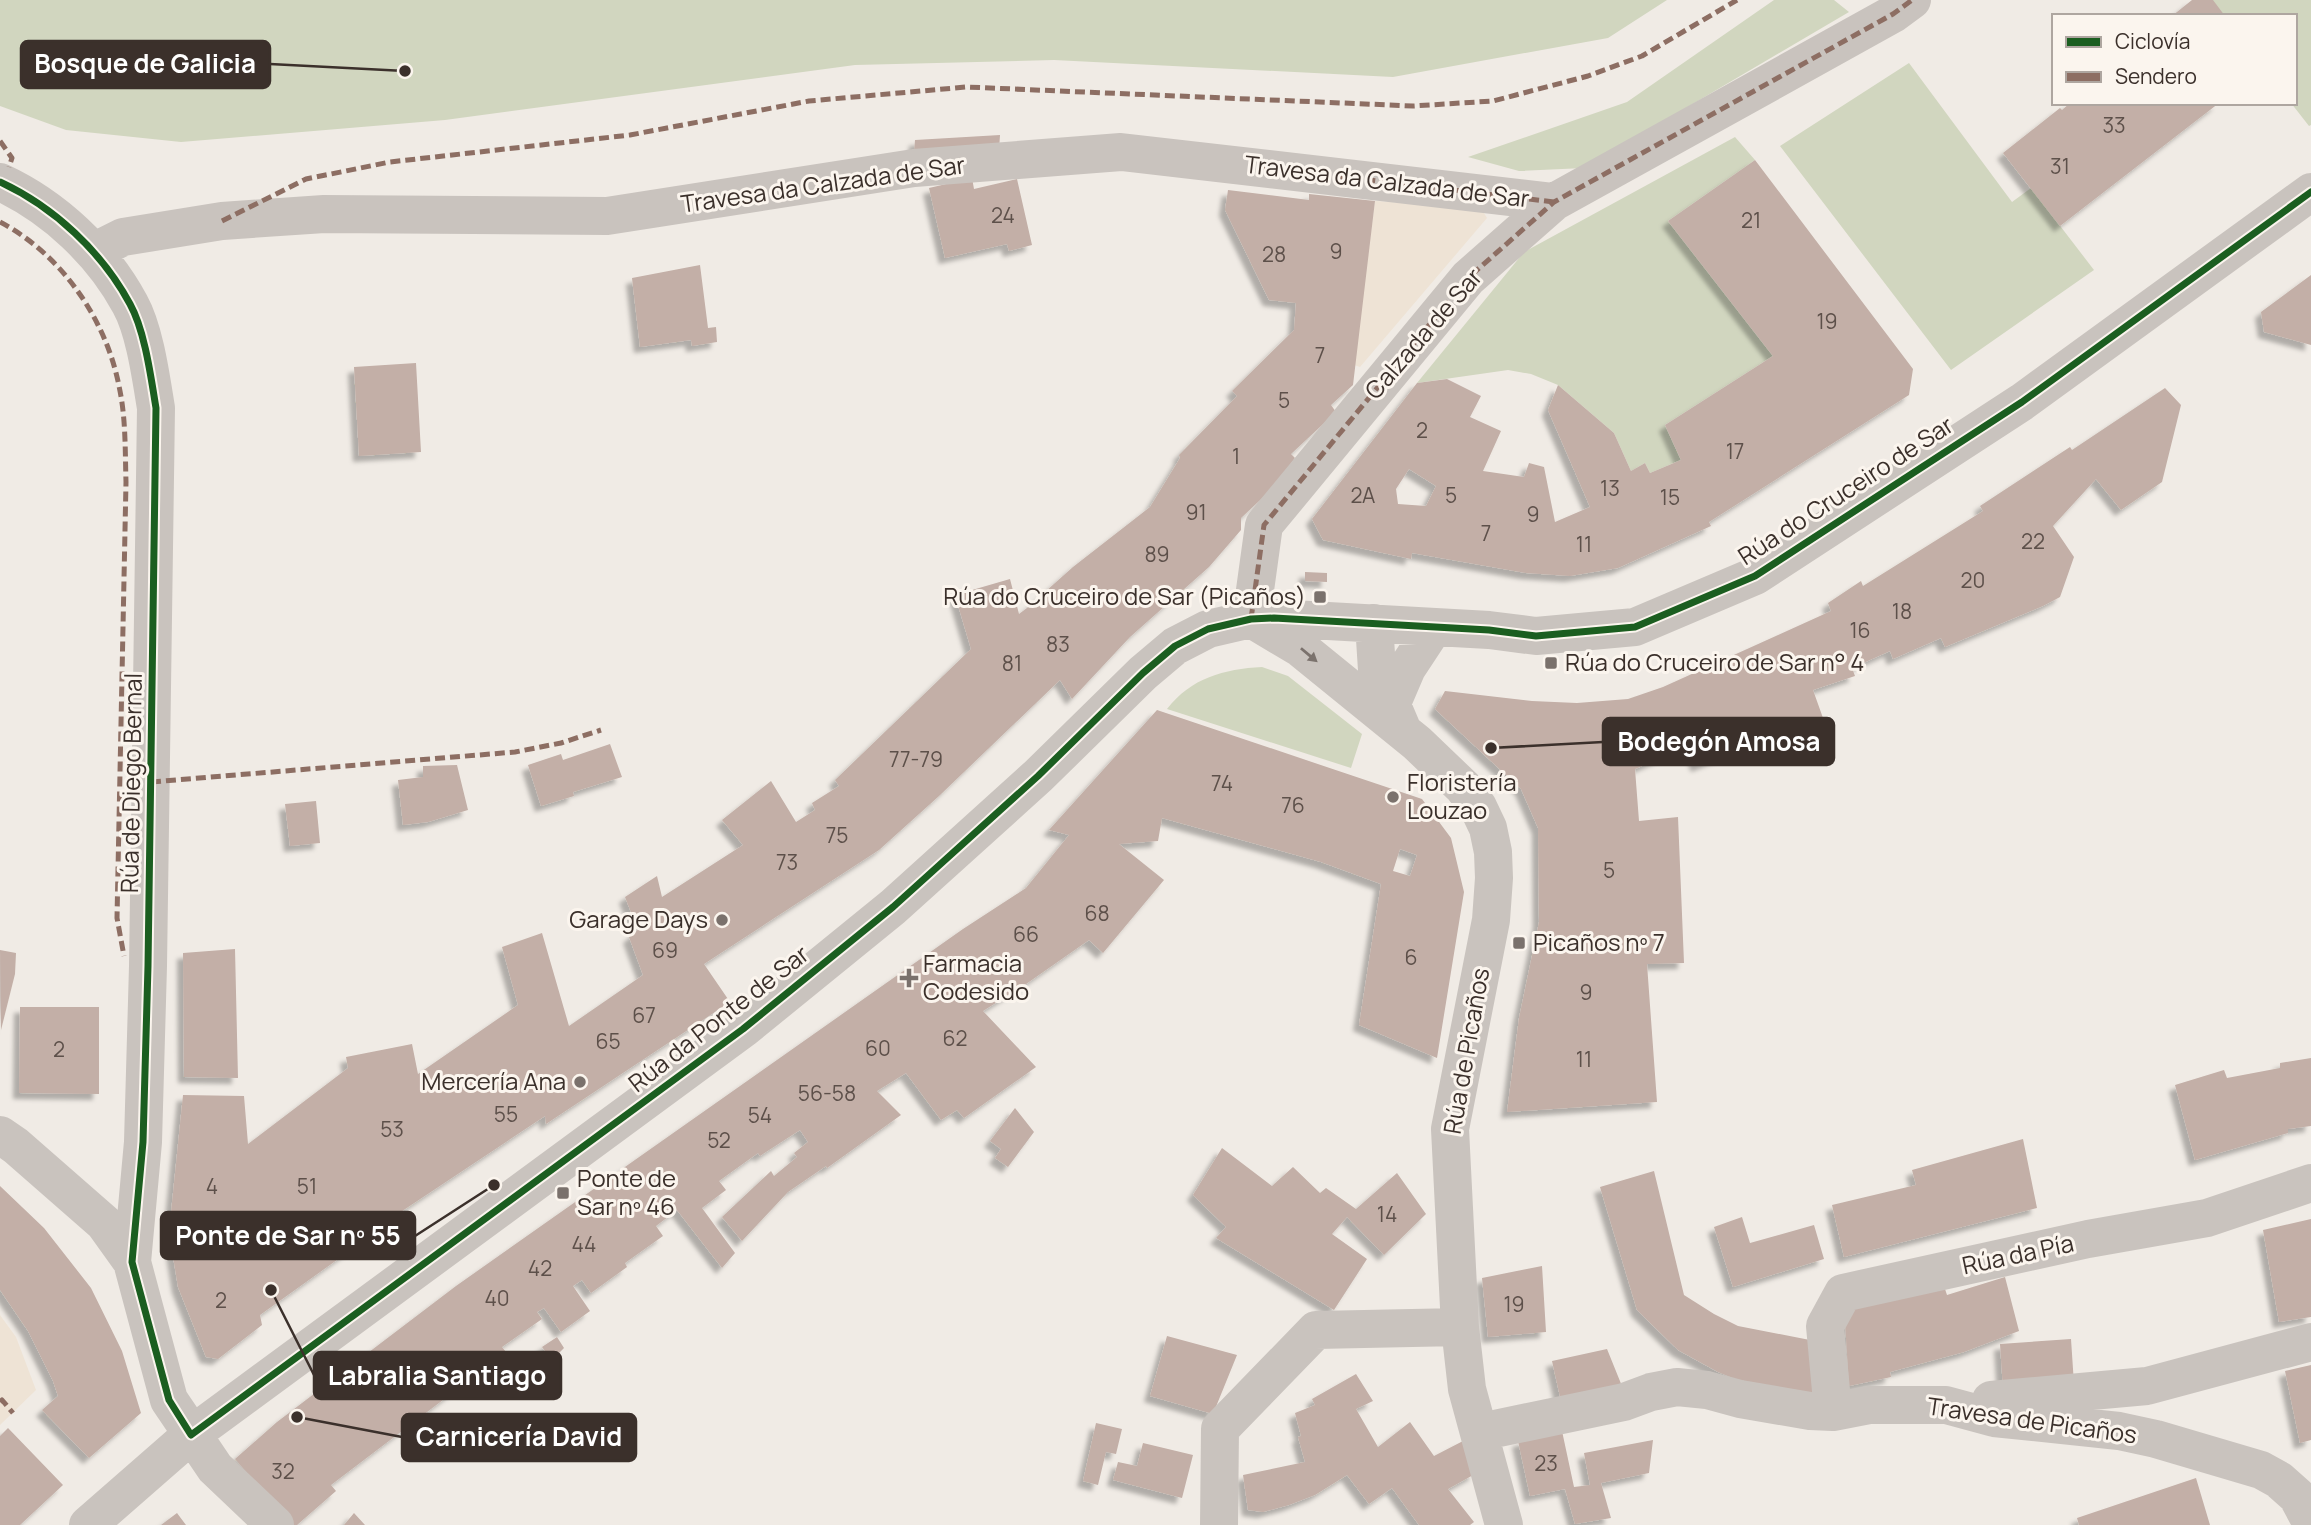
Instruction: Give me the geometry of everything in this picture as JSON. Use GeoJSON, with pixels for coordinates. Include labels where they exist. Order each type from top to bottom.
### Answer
{"type":"FeatureCollection","features":[{"type":"Feature","properties":{"kind":"street","name":"Calzada de Sar"},"geometry":{"type":"LineString","coordinates":[[1251,619],[1264,525],[1468,278],[1554,202],[1894,14],[1912,0]]}},
{"type":"Feature","properties":{"kind":"street","name":"Travesa da Calzada de Sar"},"geometry":{"type":"LineString","coordinates":[[95,251],[123,237],[222,221],[324,214],[607,216],[914,168],[1121,152],[1554,202]]}},
{"type":"Feature","properties":{"kind":"street","name":"Rúa de Diego Bernal"},"geometry":{"type":"LineString","coordinates":[[0,183],[32,198],[95,251],[131,306],[149,362],[156,408],[148,966],[143,1142],[132,1262],[169,1400],[215,1468],[275,1525]]}},
{"type":"Feature","properties":{"kind":"street","name":"Rúa do Cruceiro de Sar"},"geometry":{"type":"LineString","coordinates":[[1251,619],[1434,626],[1536,636],[1635,626],[1755,576],[2022,402],[2311,192]]}},
{"type":"Feature","properties":{"kind":"street","name":"Rúa de Picaños"},"geometry":{"type":"LineString","coordinates":[[1251,619],[1300,648],[1386,712]]}},
{"type":"Feature","properties":{"kind":"street","name":"Rúa da Ponte de Sar"},"geometry":{"type":"LineString","coordinates":[[88,1525],[191,1435],[743,1028],[893,907],[1038,776],[1143,673],[1175,646],[1208,629],[1251,619]]}},
{"type":"Feature","properties":{"kind":"street","name":"Rúa de Picaños"},"geometry":{"type":"LineString","coordinates":[[1363,622],[1349,662],[1352,680],[1463,787],[1478,807],[1488,828],[1493,852],[1491,920],[1450,1129],[1460,1327],[1469,1399],[1504,1525]]}},
{"type":"Feature","properties":{"kind":"street"},"geometry":{"type":"LineString","coordinates":[[1386,712],[1407,668],[1434,626]]}},
{"type":"Feature","properties":{"kind":"street"},"geometry":{"type":"LineString","coordinates":[[0,1135],[104,1223],[132,1262]]}},
{"type":"Feature","properties":{"kind":"street","name":"Rúa da Pía"},"geometry":{"type":"LineString","coordinates":[[1833,1412],[1825,1326],[1843,1293],[2088,1239],[2207,1218],[2311,1183]]}},
{"type":"Feature","properties":{"kind":"street"},"geometry":{"type":"LineString","coordinates":[[1219,1525],[1220,1429],[1316,1330],[1460,1327]]}},
{"type":"Feature","properties":{"kind":"street"},"geometry":{"type":"LineString","coordinates":[[1946,1405],[2147,1386],[2311,1342]]}},
{"type":"Feature","properties":{"kind":"street","name":"Travesa de Picaños"},"geometry":{"type":"LineString","coordinates":[[1480,1432],[1624,1402],[1651,1392],[1677,1387],[1707,1390],[1740,1399],[1810,1411],[1833,1412],[1869,1405],[1946,1405],[1994,1418],[2119,1431],[2243,1464],[2279,1479],[2297,1496],[2311,1522]]}},
{"type":"Feature","properties":{"kind":"green space"},"geometry":{"type":"Polygon","coordinates":[[[0,0],[1667,0],[1608,38],[1393,77],[1054,60],[855,65],[445,120],[181,142],[66,130],[0,106],[0,0]]]}},
{"type":"Feature","properties":{"kind":"green space"},"geometry":{"type":"Polygon","coordinates":[[[1774,0],[1834,0],[1849,12],[1584,168],[1519,171],[1468,157],[1627,102],[1774,0]]]}},
{"type":"Feature","properties":{"kind":"green space"},"geometry":{"type":"Polygon","coordinates":[[[2211,0],[2311,0],[2311,125],[2309,126],[2293,105],[2297,105],[2297,14],[2222,14],[2211,0]]]}},
{"type":"Feature","properties":{"kind":"green space"},"geometry":{"type":"Polygon","coordinates":[[[1909,63],[2012,202],[2031,188],[2094,270],[1951,370],[1780,146],[1909,63]]]}},
{"type":"Feature","properties":{"kind":"green space"},"geometry":{"type":"Polygon","coordinates":[[[1735,137],[1755,160],[1668,221],[1773,356],[1665,425],[1681,460],[1650,473],[1645,463],[1631,471],[1614,433],[1558,385],[1531,374],[1508,370],[1417,383],[1524,252],[1735,137]]]}},
{"type":"Feature","properties":{"kind":"green space"},"geometry":{"type":"Polygon","coordinates":[[[1262,667],[1288,676],[1362,734],[1351,768],[1167,709],[1176,698],[1209,677],[1234,670],[1262,667]]]}},
{"type":"Feature","properties":{"kind":"shaded area"},"geometry":{"type":"Polygon","coordinates":[[[1375,201],[1481,208],[1487,218],[1360,367],[1354,365],[1375,201]]]}},
{"type":"Feature","properties":{"kind":"shaded area"},"geometry":{"type":"Polygon","coordinates":[[[0,1315],[16,1337],[36,1390],[0,1425],[0,1315]]]}},
{"type":"Feature","properties":{"kind":"building"},"geometry":{"type":"Polygon","coordinates":[[[2192,0],[2213,0],[2224,14],[2174,14],[2192,0]]]}},
{"type":"Feature","properties":{"kind":"building"},"geometry":{"type":"Polygon","coordinates":[[[2068,105],[2216,105],[2060,226],[2003,153],[2060,108],[2062,110],[2068,105]]]}},
{"type":"Feature","properties":{"kind":"building"},"geometry":{"type":"Polygon","coordinates":[[[1000,135],[999,150],[914,152],[915,140],[1000,135]]]}},
{"type":"Feature","properties":{"kind":"building"},"geometry":{"type":"Polygon","coordinates":[[[1755,160],[1913,369],[1909,395],[1709,522],[1711,526],[1618,568],[1570,576],[1526,573],[1412,553],[1411,559],[1323,540],[1312,519],[1417,383],[1447,379],[1481,396],[1470,417],[1501,431],[1483,471],[1524,477],[1529,463],[1544,467],[1555,522],[1590,507],[1548,410],[1558,385],[1614,433],[1631,471],[1645,463],[1650,473],[1681,460],[1665,425],[1773,356],[1668,221],[1755,160]],[[1409,469],[1396,489],[1398,504],[1426,506],[1436,486],[1409,469]]]}},
{"type":"Feature","properties":{"kind":"building"},"geometry":{"type":"Polygon","coordinates":[[[972,178],[974,189],[1017,179],[1032,245],[1009,251],[1007,244],[945,258],[929,188],[972,178]]]}},
{"type":"Feature","properties":{"kind":"building"},"geometry":{"type":"Polygon","coordinates":[[[1228,190],[1309,200],[1309,194],[1375,201],[1353,385],[1331,405],[1336,412],[1291,454],[1295,458],[1273,488],[1241,518],[1241,530],[1209,567],[1130,637],[1072,699],[1060,680],[879,850],[704,964],[730,1002],[546,1124],[545,1116],[369,1233],[369,1237],[260,1315],[262,1325],[218,1359],[206,1357],[178,1287],[169,1232],[183,1095],[244,1096],[248,1144],[348,1068],[346,1057],[412,1044],[418,1074],[518,1005],[502,947],[542,933],[569,1026],[643,975],[629,937],[638,930],[625,897],[657,876],[662,897],[743,845],[722,820],[771,781],[796,822],[815,810],[812,803],[839,786],[835,780],[971,649],[955,595],[1010,579],[1019,614],[1027,608],[1073,567],[1150,507],[1180,458],[1179,455],[1237,396],[1232,391],[1294,330],[1296,303],[1269,300],[1225,210],[1228,190]]]}},
{"type":"Feature","properties":{"kind":"building"},"geometry":{"type":"Polygon","coordinates":[[[700,265],[708,328],[716,327],[717,342],[692,346],[691,340],[640,347],[632,278],[700,265]]]}},
{"type":"Feature","properties":{"kind":"building"},"geometry":{"type":"Polygon","coordinates":[[[2311,275],[2311,345],[2264,332],[2261,312],[2311,275]]]}},
{"type":"Feature","properties":{"kind":"building"},"geometry":{"type":"Polygon","coordinates":[[[416,363],[421,452],[359,456],[354,367],[416,363]]]}},
{"type":"Feature","properties":{"kind":"building"},"geometry":{"type":"Polygon","coordinates":[[[2165,388],[2181,405],[2162,482],[2121,510],[2096,479],[2053,526],[2074,557],[2060,597],[1945,647],[1941,638],[1893,659],[1890,651],[1852,668],[1855,676],[1813,690],[1823,718],[1697,766],[1689,746],[1635,769],[1639,821],[1678,817],[1684,963],[1647,964],[1657,1102],[1507,1112],[1519,1018],[1539,922],[1538,828],[1521,789],[1435,709],[1445,691],[1577,703],[1628,699],[1663,687],[1831,611],[1828,603],[1861,581],[1863,586],[1983,511],[1980,506],[2070,447],[2072,450],[2165,388]]]}},
{"type":"Feature","properties":{"kind":"building"},"geometry":{"type":"Polygon","coordinates":[[[1305,572],[1327,573],[1327,582],[1305,581],[1305,572]]]}},
{"type":"Feature","properties":{"kind":"building"},"geometry":{"type":"Polygon","coordinates":[[[1157,710],[1422,799],[1451,838],[1464,892],[1437,1058],[1359,1025],[1381,884],[1321,862],[1162,818],[1158,841],[1119,844],[1164,880],[1103,953],[1089,940],[983,1011],[1036,1067],[964,1118],[957,1110],[941,1120],[906,1073],[877,1091],[901,1115],[827,1168],[826,1166],[788,1192],[742,1241],[722,1217],[771,1171],[774,1176],[797,1157],[794,1153],[808,1142],[800,1130],[760,1156],[758,1153],[719,1181],[726,1190],[702,1208],[735,1253],[722,1268],[677,1210],[656,1226],[663,1236],[625,1263],[627,1267],[591,1293],[582,1280],[573,1286],[590,1311],[561,1332],[544,1308],[537,1312],[542,1319],[502,1347],[506,1352],[331,1485],[336,1491],[297,1525],[292,1525],[235,1459],[277,1422],[456,1286],[963,929],[1026,888],[1069,835],[1049,830],[1157,710]],[[1400,849],[1393,871],[1410,876],[1417,855],[1400,849]]]}},
{"type":"Feature","properties":{"kind":"building"},"geometry":{"type":"Polygon","coordinates":[[[610,744],[622,777],[573,792],[574,796],[541,806],[528,765],[561,754],[563,760],[610,744]]]}},
{"type":"Feature","properties":{"kind":"building"},"geometry":{"type":"Polygon","coordinates":[[[457,765],[468,810],[428,822],[403,825],[398,780],[423,777],[423,766],[457,765]]]}},
{"type":"Feature","properties":{"kind":"building"},"geometry":{"type":"Polygon","coordinates":[[[316,801],[320,843],[290,846],[285,804],[316,801]]]}},
{"type":"Feature","properties":{"kind":"building"},"geometry":{"type":"Polygon","coordinates":[[[235,949],[238,1078],[184,1077],[183,953],[235,949]]]}},
{"type":"Feature","properties":{"kind":"building"},"geometry":{"type":"Polygon","coordinates":[[[0,950],[16,953],[15,974],[1,1030],[0,950]]]}},
{"type":"Feature","properties":{"kind":"building"},"geometry":{"type":"Polygon","coordinates":[[[20,1007],[99,1007],[99,1094],[19,1093],[20,1007]]]}},
{"type":"Feature","properties":{"kind":"building"},"geometry":{"type":"Polygon","coordinates":[[[2311,1058],[2311,1126],[2288,1129],[2288,1133],[2195,1160],[2175,1085],[2224,1070],[2227,1078],[2280,1068],[2280,1063],[2311,1058]]]}},
{"type":"Feature","properties":{"kind":"building"},"geometry":{"type":"Polygon","coordinates":[[[1015,1108],[1034,1132],[1008,1167],[995,1158],[1001,1149],[990,1141],[1015,1108]]]}},
{"type":"Feature","properties":{"kind":"building"},"geometry":{"type":"Polygon","coordinates":[[[2023,1139],[2037,1208],[1844,1257],[1832,1205],[1916,1185],[1912,1170],[2023,1139]]]}},
{"type":"Feature","properties":{"kind":"building"},"geometry":{"type":"Polygon","coordinates":[[[1222,1148],[1272,1186],[1293,1167],[1320,1193],[1326,1188],[1356,1209],[1397,1173],[1426,1214],[1384,1255],[1347,1217],[1332,1234],[1367,1259],[1334,1310],[1216,1238],[1226,1227],[1193,1195],[1222,1148]]]}},
{"type":"Feature","properties":{"kind":"building"},"geometry":{"type":"Polygon","coordinates":[[[1654,1171],[1684,1295],[1738,1326],[1815,1341],[1818,1392],[1800,1395],[1762,1390],[1718,1372],[1678,1350],[1637,1310],[1600,1187],[1654,1171]]]}},
{"type":"Feature","properties":{"kind":"building"},"geometry":{"type":"Polygon","coordinates":[[[0,1186],[44,1228],[91,1288],[122,1351],[141,1413],[89,1458],[42,1410],[58,1396],[53,1381],[28,1331],[0,1290],[0,1186]]]}},
{"type":"Feature","properties":{"kind":"building"},"geometry":{"type":"Polygon","coordinates":[[[1742,1217],[1750,1243],[1814,1225],[1824,1259],[1733,1287],[1714,1227],[1742,1217]]]}},
{"type":"Feature","properties":{"kind":"building"},"geometry":{"type":"Polygon","coordinates":[[[2311,1219],[2311,1317],[2279,1322],[2263,1230],[2311,1219]]]}},
{"type":"Feature","properties":{"kind":"building"},"geometry":{"type":"Polygon","coordinates":[[[1542,1266],[1546,1332],[1488,1337],[1482,1278],[1542,1266]]]}},
{"type":"Feature","properties":{"kind":"building"},"geometry":{"type":"Polygon","coordinates":[[[2005,1277],[2019,1331],[1964,1352],[1890,1372],[1891,1377],[1849,1386],[1845,1322],[1854,1303],[1942,1280],[1947,1295],[2005,1277]]]}},
{"type":"Feature","properties":{"kind":"building"},"geometry":{"type":"Polygon","coordinates":[[[1167,1336],[1237,1355],[1213,1414],[1150,1396],[1167,1336]]]}},
{"type":"Feature","properties":{"kind":"building"},"geometry":{"type":"Polygon","coordinates":[[[557,1337],[564,1348],[552,1360],[542,1347],[557,1337]]]}},
{"type":"Feature","properties":{"kind":"building"},"geometry":{"type":"Polygon","coordinates":[[[2071,1339],[2074,1384],[2003,1389],[2000,1344],[2071,1339]]]}},
{"type":"Feature","properties":{"kind":"building"},"geometry":{"type":"Polygon","coordinates":[[[1607,1349],[1626,1396],[1563,1410],[1552,1361],[1607,1349]]]}},
{"type":"Feature","properties":{"kind":"building"},"geometry":{"type":"Polygon","coordinates":[[[2311,1365],[2311,1440],[2300,1443],[2285,1371],[2311,1365]]]}},
{"type":"Feature","properties":{"kind":"building"},"geometry":{"type":"Polygon","coordinates":[[[1356,1374],[1373,1401],[1356,1409],[1378,1447],[1410,1422],[1434,1456],[1463,1441],[1475,1474],[1448,1489],[1474,1522],[1470,1525],[1419,1525],[1392,1488],[1369,1504],[1347,1475],[1315,1495],[1289,1505],[1263,1512],[1248,1510],[1243,1475],[1305,1462],[1295,1413],[1315,1405],[1312,1399],[1356,1374]]]}},
{"type":"Feature","properties":{"kind":"building"},"geometry":{"type":"Polygon","coordinates":[[[1096,1423],[1122,1429],[1116,1454],[1106,1452],[1098,1485],[1083,1481],[1096,1423]]]}},
{"type":"Feature","properties":{"kind":"building"},"geometry":{"type":"Polygon","coordinates":[[[8,1428],[63,1485],[20,1525],[0,1525],[0,1436],[8,1428]]]}},
{"type":"Feature","properties":{"kind":"building"},"geometry":{"type":"Polygon","coordinates":[[[1562,1431],[1574,1487],[1590,1485],[1584,1453],[1653,1440],[1649,1473],[1601,1483],[1611,1518],[1575,1524],[1565,1489],[1530,1496],[1518,1441],[1562,1431]]]}},
{"type":"Feature","properties":{"kind":"building"},"geometry":{"type":"Polygon","coordinates":[[[1143,1443],[1193,1455],[1182,1498],[1113,1480],[1118,1462],[1137,1466],[1143,1443]]]}},
{"type":"Feature","properties":{"kind":"building"},"geometry":{"type":"Polygon","coordinates":[[[2196,1478],[2210,1525],[2079,1525],[2077,1518],[2196,1478]]]}},
{"type":"Feature","properties":{"kind":"building"},"geometry":{"type":"Polygon","coordinates":[[[177,1513],[186,1525],[161,1525],[177,1513]]]}},
{"type":"Feature","properties":{"kind":"building"},"geometry":{"type":"Polygon","coordinates":[[[354,1513],[365,1525],[344,1525],[354,1513]]]}},
{"type":"Feature","properties":{"kind":"marked path"},"geometry":{"type":"LineString","coordinates":[[222,221],[306,179],[390,162],[630,135],[809,101],[966,87],[1413,106],[1493,101],[1588,76],[1642,56],[1737,0]]}},
{"type":"Feature","properties":{"kind":"marked path"},"geometry":{"type":"LineString","coordinates":[[1251,619],[1264,525],[1468,278],[1554,202],[1893,14],[1912,0]]}},
{"type":"Feature","properties":{"kind":"marked path"},"geometry":{"type":"LineString","coordinates":[[0,141],[12,158],[9,167]]}},
{"type":"Feature","properties":{"kind":"marked path"},"geometry":{"type":"LineString","coordinates":[[1261,167],[1554,202]]}},
{"type":"Feature","properties":{"kind":"marked path"},"geometry":{"type":"LineString","coordinates":[[0,222],[22,235],[42,252],[78,291],[104,337],[113,361],[121,398],[126,482],[117,918],[124,956]]}},
{"type":"Feature","properties":{"kind":"marked path"},"geometry":{"type":"LineString","coordinates":[[151,782],[515,752],[561,743],[601,730]]}},
{"type":"Feature","properties":{"kind":"marked path"},"geometry":{"type":"LineString","coordinates":[[0,1402],[2,1400],[13,1413]]}},
{"type":"Feature","properties":{"kind":"cycle path"},"geometry":{"type":"LineString","coordinates":[[0,182],[39,204],[75,233],[119,285],[140,327],[156,408],[148,966],[143,1142],[132,1262],[169,1400],[191,1435],[743,1029],[893,907],[1038,776],[1143,673],[1175,646],[1208,629],[1251,619],[1274,618],[1489,630],[1536,636],[1635,627],[1755,576],[2022,402],[2311,192]]}},
{"type":"Feature","properties":{"kind":"place","name":"Bosque de Galicia"},"geometry":{"type":"Point","coordinates":[405,71]}},
{"type":"Feature","properties":{"kind":"place","name":"Rúa do Cruceiro de Sar (Picaños)"},"geometry":{"type":"Point","coordinates":[1320,597]}},
{"type":"Feature","properties":{"kind":"place","name":"Rúa do Cruceiro de Sar n° 4"},"geometry":{"type":"Point","coordinates":[1551,663]}},
{"type":"Feature","properties":{"kind":"place","name":"Bodegón Amosa"},"geometry":{"type":"Point","coordinates":[1491,748]}},
{"type":"Feature","properties":{"kind":"place","name":"Floristería Louzao"},"geometry":{"type":"Point","coordinates":[1393,797]}},
{"type":"Feature","properties":{"kind":"place","name":"Garage Days"},"geometry":{"type":"Point","coordinates":[722,920]}},
{"type":"Feature","properties":{"kind":"place","name":"Picaños nº 7"},"geometry":{"type":"Point","coordinates":[1519,943]}},
{"type":"Feature","properties":{"kind":"place","name":"Farmacia Codesido"},"geometry":{"type":"Point","coordinates":[909,978]}},
{"type":"Feature","properties":{"kind":"place","name":"Mercería Ana"},"geometry":{"type":"Point","coordinates":[580,1082]}},
{"type":"Feature","properties":{"kind":"place","name":"Ponte de Sar nº 55"},"geometry":{"type":"Point","coordinates":[494,1185]}},
{"type":"Feature","properties":{"kind":"place","name":"Ponte de Sar nº 46"},"geometry":{"type":"Point","coordinates":[563,1193]}},
{"type":"Feature","properties":{"kind":"place","name":"Labralia Santiago"},"geometry":{"type":"Point","coordinates":[271,1290]}},
{"type":"Feature","properties":{"kind":"place","name":"Carnicería David"},"geometry":{"type":"Point","coordinates":[297,1417]}}]}
